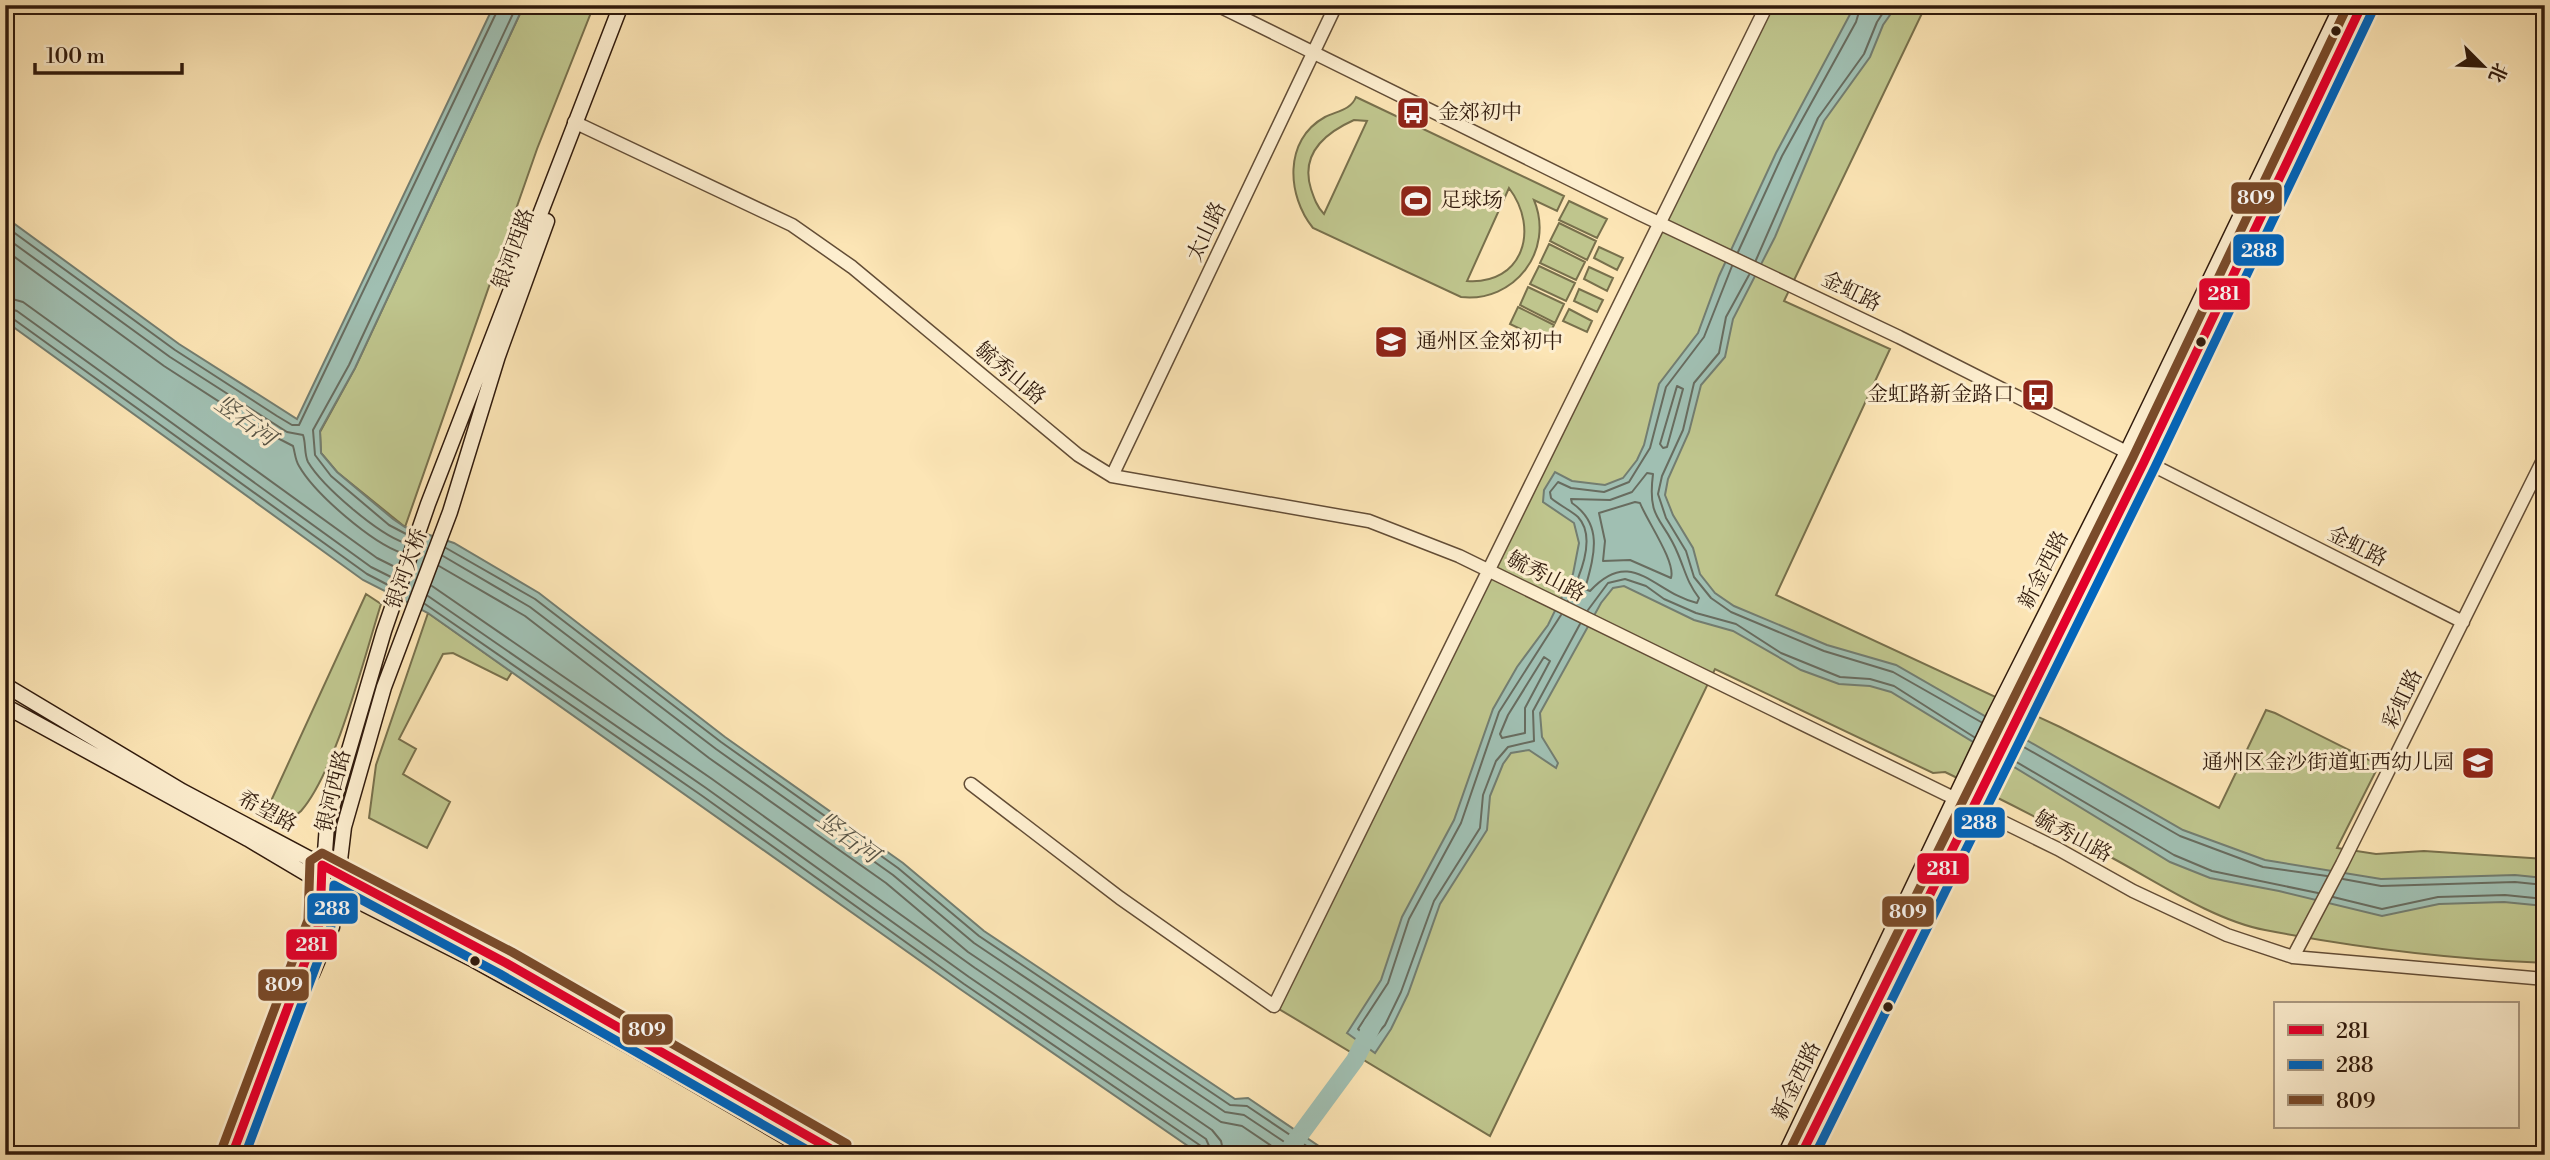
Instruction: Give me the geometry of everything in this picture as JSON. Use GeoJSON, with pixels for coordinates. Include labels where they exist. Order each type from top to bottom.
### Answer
{"type":"FeatureCollection","features":[{"type":"Feature","properties":{"kind":"main road","name":"银河西路"},"geometry":{"type":"LineString","coordinates":[[450,512],[498,356],[621,5]]}},
{"type":"Feature","properties":{"kind":"main road","name":"银河西路"},"geometry":{"type":"LineString","coordinates":[[428,504],[578,124],[630,5]]}},
{"type":"Feature","properties":{"kind":"main road","name":"新金西路"},"geometry":{"type":"LineString","coordinates":[[1785,1155],[1994,716],[2126,454],[2342,5]]}},
{"type":"Feature","properties":{"kind":"main road","name":"新金西路"},"geometry":{"type":"LineString","coordinates":[[1801,1155],[1995,768],[2362,5]]}},
{"type":"Feature","properties":{"kind":"main road","name":"银河大桥"},"geometry":{"type":"LineString","coordinates":[[384,631],[428,504]]}},
{"type":"Feature","properties":{"kind":"main road","name":"银河大桥"},"geometry":{"type":"LineString","coordinates":[[404,639],[450,512]]}},
{"type":"Feature","properties":{"kind":"main road","name":"银河西路"},"geometry":{"type":"LineString","coordinates":[[232,1155],[320,922],[322,865],[327,825],[384,631]]}},
{"type":"Feature","properties":{"kind":"main road","name":"银河西路"},"geometry":{"type":"LineString","coordinates":[[241,1155],[332,927],[339,891],[344,827],[384,687],[404,639]]}},
{"type":"Feature","properties":{"kind":"main road","name":"希望路"},"geometry":{"type":"LineString","coordinates":[[5,685],[182,791],[506,963],[841,1155]]}},
{"type":"Feature","properties":{"kind":"main road","name":"希望路"},"geometry":{"type":"LineString","coordinates":[[5,706],[248,839],[321,883],[474,960],[817,1155]]}},
{"type":"Feature","properties":{"kind":"street","name":"金虹路"},"geometry":{"type":"LineString","coordinates":[[1217,5],[1660,223],[1899,337],[2463,622]]}},
{"type":"Feature","properties":{"kind":"street","name":"太山路"},"geometry":{"type":"LineString","coordinates":[[1112,475],[1336,5]]}},
{"type":"Feature","properties":{"kind":"street"},"geometry":{"type":"LineString","coordinates":[[971,784],[1120,898],[1274,1006],[1767,5]]}},
{"type":"Feature","properties":{"kind":"street","name":"毓秀山路"},"geometry":{"type":"LineString","coordinates":[[578,124],[792,225],[852,267],[1077,455],[1112,475],[1369,521],[1490,571],[1956,799],[2215,930],[2293,957],[2545,979]]}},
{"type":"Feature","properties":{"kind":"street","name":"彩虹路"},"geometry":{"type":"LineString","coordinates":[[2293,957],[2545,456]]}},
{"type":"Feature","properties":{"kind":"green space"},"geometry":{"type":"Polygon","coordinates":[[[524,5],[594,5],[537,149],[405,527],[337,472],[321,453],[320,432],[355,368],[524,5]]]}},
{"type":"Feature","properties":{"kind":"green space"},"geometry":{"type":"Polygon","coordinates":[[[1767,5],[1926,5],[1784,301],[1890,349],[1776,595],[2060,727],[2219,808],[2266,710],[2275,713],[2379,765],[2337,848],[2376,854],[2424,851],[2545,859],[2545,963],[2439,956],[2369,947],[2265,930],[2227,919],[1945,772],[1933,773],[1715,669],[1490,1136],[1274,1006],[1767,5]]]}},
{"type":"Feature","properties":{"kind":"green space"},"geometry":{"type":"Polygon","coordinates":[[[1356,97],[1564,196],[1557,211],[1534,200],[1539,219],[1539,238],[1534,255],[1525,270],[1513,282],[1498,292],[1480,297],[1461,297],[1313,228],[1304,215],[1294,185],[1296,154],[1311,127],[1354,101],[1356,97]],[[1354,120],[1325,138],[1312,155],[1308,177],[1324,214],[1367,121],[1354,120]],[[1509,188],[1467,281],[1486,280],[1502,274],[1513,264],[1521,251],[1523,220],[1509,188]]]}},
{"type":"Feature","properties":{"kind":"green space"},"geometry":{"type":"Polygon","coordinates":[[[1569,201],[1607,219],[1597,238],[1559,220],[1569,201]]]}},
{"type":"Feature","properties":{"kind":"green space"},"geometry":{"type":"Polygon","coordinates":[[[1559,223],[1596,241],[1587,260],[1550,241],[1559,223]]]}},
{"type":"Feature","properties":{"kind":"green space"},"geometry":{"type":"Polygon","coordinates":[[[1549,244],[1585,262],[1576,280],[1540,263],[1549,244]]]}},
{"type":"Feature","properties":{"kind":"green space"},"geometry":{"type":"Polygon","coordinates":[[[1599,247],[1623,258],[1617,270],[1594,258],[1599,247]]]}},
{"type":"Feature","properties":{"kind":"green space"},"geometry":{"type":"Polygon","coordinates":[[[1539,266],[1575,283],[1566,301],[1530,284],[1539,266]]]}},
{"type":"Feature","properties":{"kind":"green space"},"geometry":{"type":"Polygon","coordinates":[[[1589,267],[1613,278],[1607,291],[1584,279],[1589,267]]]}},
{"type":"Feature","properties":{"kind":"green space"},"geometry":{"type":"Polygon","coordinates":[[[1528,287],[1564,304],[1555,323],[1520,305],[1528,287]]]}},
{"type":"Feature","properties":{"kind":"green space"},"geometry":{"type":"Polygon","coordinates":[[[1579,289],[1603,300],[1597,312],[1574,301],[1579,289]]]}},
{"type":"Feature","properties":{"kind":"green space"},"geometry":{"type":"Polygon","coordinates":[[[1518,307],[1554,325],[1546,341],[1510,324],[1518,307]]]}},
{"type":"Feature","properties":{"kind":"green space"},"geometry":{"type":"Polygon","coordinates":[[[1569,309],[1592,321],[1587,332],[1563,321],[1569,309]]]}},
{"type":"Feature","properties":{"kind":"green space"},"geometry":{"type":"Polygon","coordinates":[[[366,594],[381,604],[348,713],[326,769],[314,793],[299,813],[282,821],[265,814],[366,594]]]}},
{"type":"Feature","properties":{"kind":"green space"},"geometry":{"type":"Polygon","coordinates":[[[428,613],[512,672],[507,680],[453,653],[443,654],[399,739],[416,749],[403,774],[450,802],[427,848],[369,818],[376,765],[428,613]]]}},
{"type":"Feature","properties":{"kind":"water","name":"竖石河"},"geometry":{"type":"Polygon","coordinates":[[[494,5],[524,5],[355,368],[320,431],[321,453],[337,472],[405,527],[454,543],[539,593],[725,737],[903,863],[984,931],[1235,1099],[1248,1098],[1332,1155],[1201,1155],[960,989],[428,613],[363,580],[5,321],[5,217],[179,344],[297,419],[494,5]]]}},
{"type":"Feature","properties":{"kind":"water"},"geometry":{"type":"Polygon","coordinates":[[[1855,5],[1897,5],[1883,25],[1870,57],[1824,121],[1775,237],[1733,319],[1725,357],[1701,385],[1689,432],[1668,479],[1665,495],[1673,515],[1693,548],[1700,574],[1715,593],[1734,606],[1827,645],[1896,665],[2183,830],[2265,860],[2381,879],[2515,875],[2545,878],[2545,906],[2504,902],[2439,904],[2382,916],[2279,891],[2210,878],[2170,862],[1891,692],[1870,686],[1839,684],[1801,670],[1733,631],[1694,620],[1624,586],[1613,588],[1601,603],[1540,713],[1542,737],[1558,763],[1556,768],[1529,750],[1511,753],[1503,764],[1490,796],[1487,830],[1440,904],[1408,994],[1391,1029],[1375,1053],[1347,1033],[1381,980],[1402,917],[1454,820],[1493,709],[1517,667],[1548,625],[1573,574],[1579,543],[1574,523],[1543,502],[1544,490],[1555,472],[1572,481],[1605,485],[1623,478],[1637,460],[1644,445],[1659,384],[1698,333],[1719,276],[1776,153],[1855,5]]]}},
{"type":"Feature","properties":{"kind":"waterway"},"geometry":{"type":"LineString","coordinates":[[1285,1155],[1355,1060],[1373,1024]]}},
{"type":"Feature","properties":{"kind":"transit line","name":"809"},"geometry":{"type":"LineString","coordinates":[[1790,1150],[2133,457],[2348,5]]}},
{"type":"Feature","properties":{"kind":"transit line","name":"281"},"geometry":{"type":"LineString","coordinates":[[1801,1155],[2144,462],[2362,5]]}},
{"type":"Feature","properties":{"kind":"transit line","name":"288"},"geometry":{"type":"LineString","coordinates":[[1815,1155],[2155,467],[2373,10]]}},
{"type":"Feature","properties":{"kind":"transit line","name":"809"},"geometry":{"type":"LineString","coordinates":[[221,1151],[308,920],[310,861],[322,853],[512,952],[847,1144]]}},
{"type":"Feature","properties":{"kind":"transit line","name":"281"},"geometry":{"type":"LineString","coordinates":[[232,1155],[320,922],[322,865],[506,963],[841,1155]]}},
{"type":"Feature","properties":{"kind":"transit line","name":"288"},"geometry":{"type":"LineString","coordinates":[[245,1155],[331,926],[334,885],[500,974],[816,1155]]}},
{"type":"Feature","properties":{"kind":"place","name":"金郊初中"},"geometry":{"type":"Point","coordinates":[1413,113]}},
{"type":"Feature","properties":{"kind":"place","name":"足球场"},"geometry":{"type":"Point","coordinates":[1416,201]}},
{"type":"Feature","properties":{"kind":"place","name":"通州区金郊初中"},"geometry":{"type":"Point","coordinates":[1391,342]}},
{"type":"Feature","properties":{"kind":"place","name":"金虹路新金路口"},"geometry":{"type":"Point","coordinates":[2038,395]}},
{"type":"Feature","properties":{"kind":"place","name":"通州区金沙街道虹西幼儿园"},"geometry":{"type":"Point","coordinates":[2478,763]}}]}
